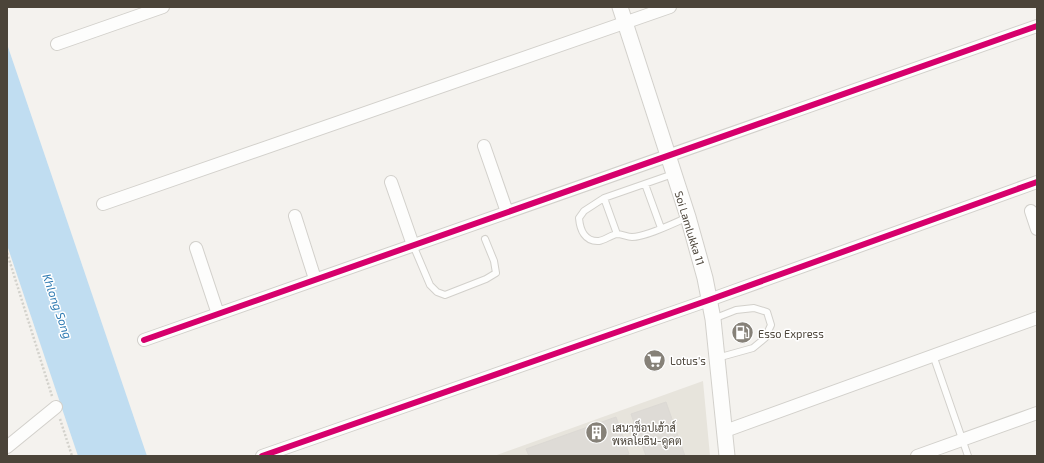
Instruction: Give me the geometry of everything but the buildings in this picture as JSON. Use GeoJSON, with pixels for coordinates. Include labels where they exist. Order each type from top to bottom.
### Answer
{"type":"FeatureCollection","features":[{"type":"Feature","properties":{"kind":"street"},"geometry":{"type":"LineString","coordinates":[[57,44],[163,7]]}},
{"type":"Feature","properties":{"kind":"street","name":"Soi Lamlukka 11"},"geometry":{"type":"LineString","coordinates":[[620,7],[688,217],[705,278],[713,319],[727,456]]}},
{"type":"Feature","properties":{"kind":"street"},"geometry":{"type":"LineString","coordinates":[[104,204],[670,7]]}},
{"type":"Feature","properties":{"kind":"street"},"geometry":{"type":"LineString","coordinates":[[144,340],[1037,26]]}},
{"type":"Feature","properties":{"kind":"street"},"geometry":{"type":"LineString","coordinates":[[484,146],[507,212]]}},
{"type":"Feature","properties":{"kind":"street"},"geometry":{"type":"LineString","coordinates":[[391,182],[413,245]]}},
{"type":"Feature","properties":{"kind":"street"},"geometry":{"type":"LineString","coordinates":[[262,456],[709,300],[1037,182]]}},
{"type":"Feature","properties":{"kind":"street"},"geometry":{"type":"LineString","coordinates":[[1031,211],[1037,229]]}},
{"type":"Feature","properties":{"kind":"street"},"geometry":{"type":"LineString","coordinates":[[295,216],[316,279]]}},
{"type":"Feature","properties":{"kind":"street"},"geometry":{"type":"LineString","coordinates":[[196,248],[218,314]]}},
{"type":"Feature","properties":{"kind":"street"},"geometry":{"type":"LineString","coordinates":[[725,431],[1037,318]]}},
{"type":"Feature","properties":{"kind":"street"},"geometry":{"type":"LineString","coordinates":[[7,447],[56,407]]}},
{"type":"Feature","properties":{"kind":"street"},"geometry":{"type":"LineString","coordinates":[[917,456],[1037,413]]}},
{"type":"Feature","properties":{"kind":"lane"},"geometry":{"type":"LineString","coordinates":[[673,174],[604,198],[584,211],[579,218],[580,228],[584,236],[591,240],[599,241],[617,234],[636,237],[688,217]]}},
{"type":"Feature","properties":{"kind":"lane"},"geometry":{"type":"LineString","coordinates":[[645,184],[661,228]]}},
{"type":"Feature","properties":{"kind":"lane"},"geometry":{"type":"LineString","coordinates":[[604,198],[617,234]]}},
{"type":"Feature","properties":{"kind":"lane"},"geometry":{"type":"LineString","coordinates":[[413,245],[430,285],[437,292],[445,295],[486,279],[496,273],[494,261],[485,239]]}},
{"type":"Feature","properties":{"kind":"lane"},"geometry":{"type":"LineString","coordinates":[[713,319],[736,310],[754,308],[767,312],[771,324],[765,338],[753,348],[717,358]]}},
{"type":"Feature","properties":{"kind":"lane"},"geometry":{"type":"LineString","coordinates":[[933,355],[968,456]]}},
{"type":"Feature","properties":{"kind":"path"},"geometry":{"type":"LineString","coordinates":[[7,253],[72,456]]}},
{"type":"Feature","properties":{"kind":"shaded area"},"geometry":{"type":"Polygon","coordinates":[[[703,381],[710,456],[494,456],[703,381]]]}},
{"type":"Feature","properties":{"kind":"water","name":"Khlong Song"},"geometry":{"type":"Polygon","coordinates":[[[7,44],[147,456],[78,456],[7,245],[7,44]]]}},
{"type":"Feature","properties":{"kind":"cycle path"},"geometry":{"type":"LineString","coordinates":[[144,340],[1037,26]]}},
{"type":"Feature","properties":{"kind":"cycle path"},"geometry":{"type":"LineString","coordinates":[[262,456],[709,300],[1037,182]]}},
{"type":"Feature","properties":{"kind":"place","name":"Esso Express"},"geometry":{"type":"Point","coordinates":[743,333]}},
{"type":"Feature","properties":{"kind":"place","name":"Lotus's"},"geometry":{"type":"Point","coordinates":[654,360]}},
{"type":"Feature","properties":{"kind":"place","name":"เสนาช็อปเฮ้าส์ พหลโยธิน-คูคต"},"geometry":{"type":"Point","coordinates":[596,433]}}]}
